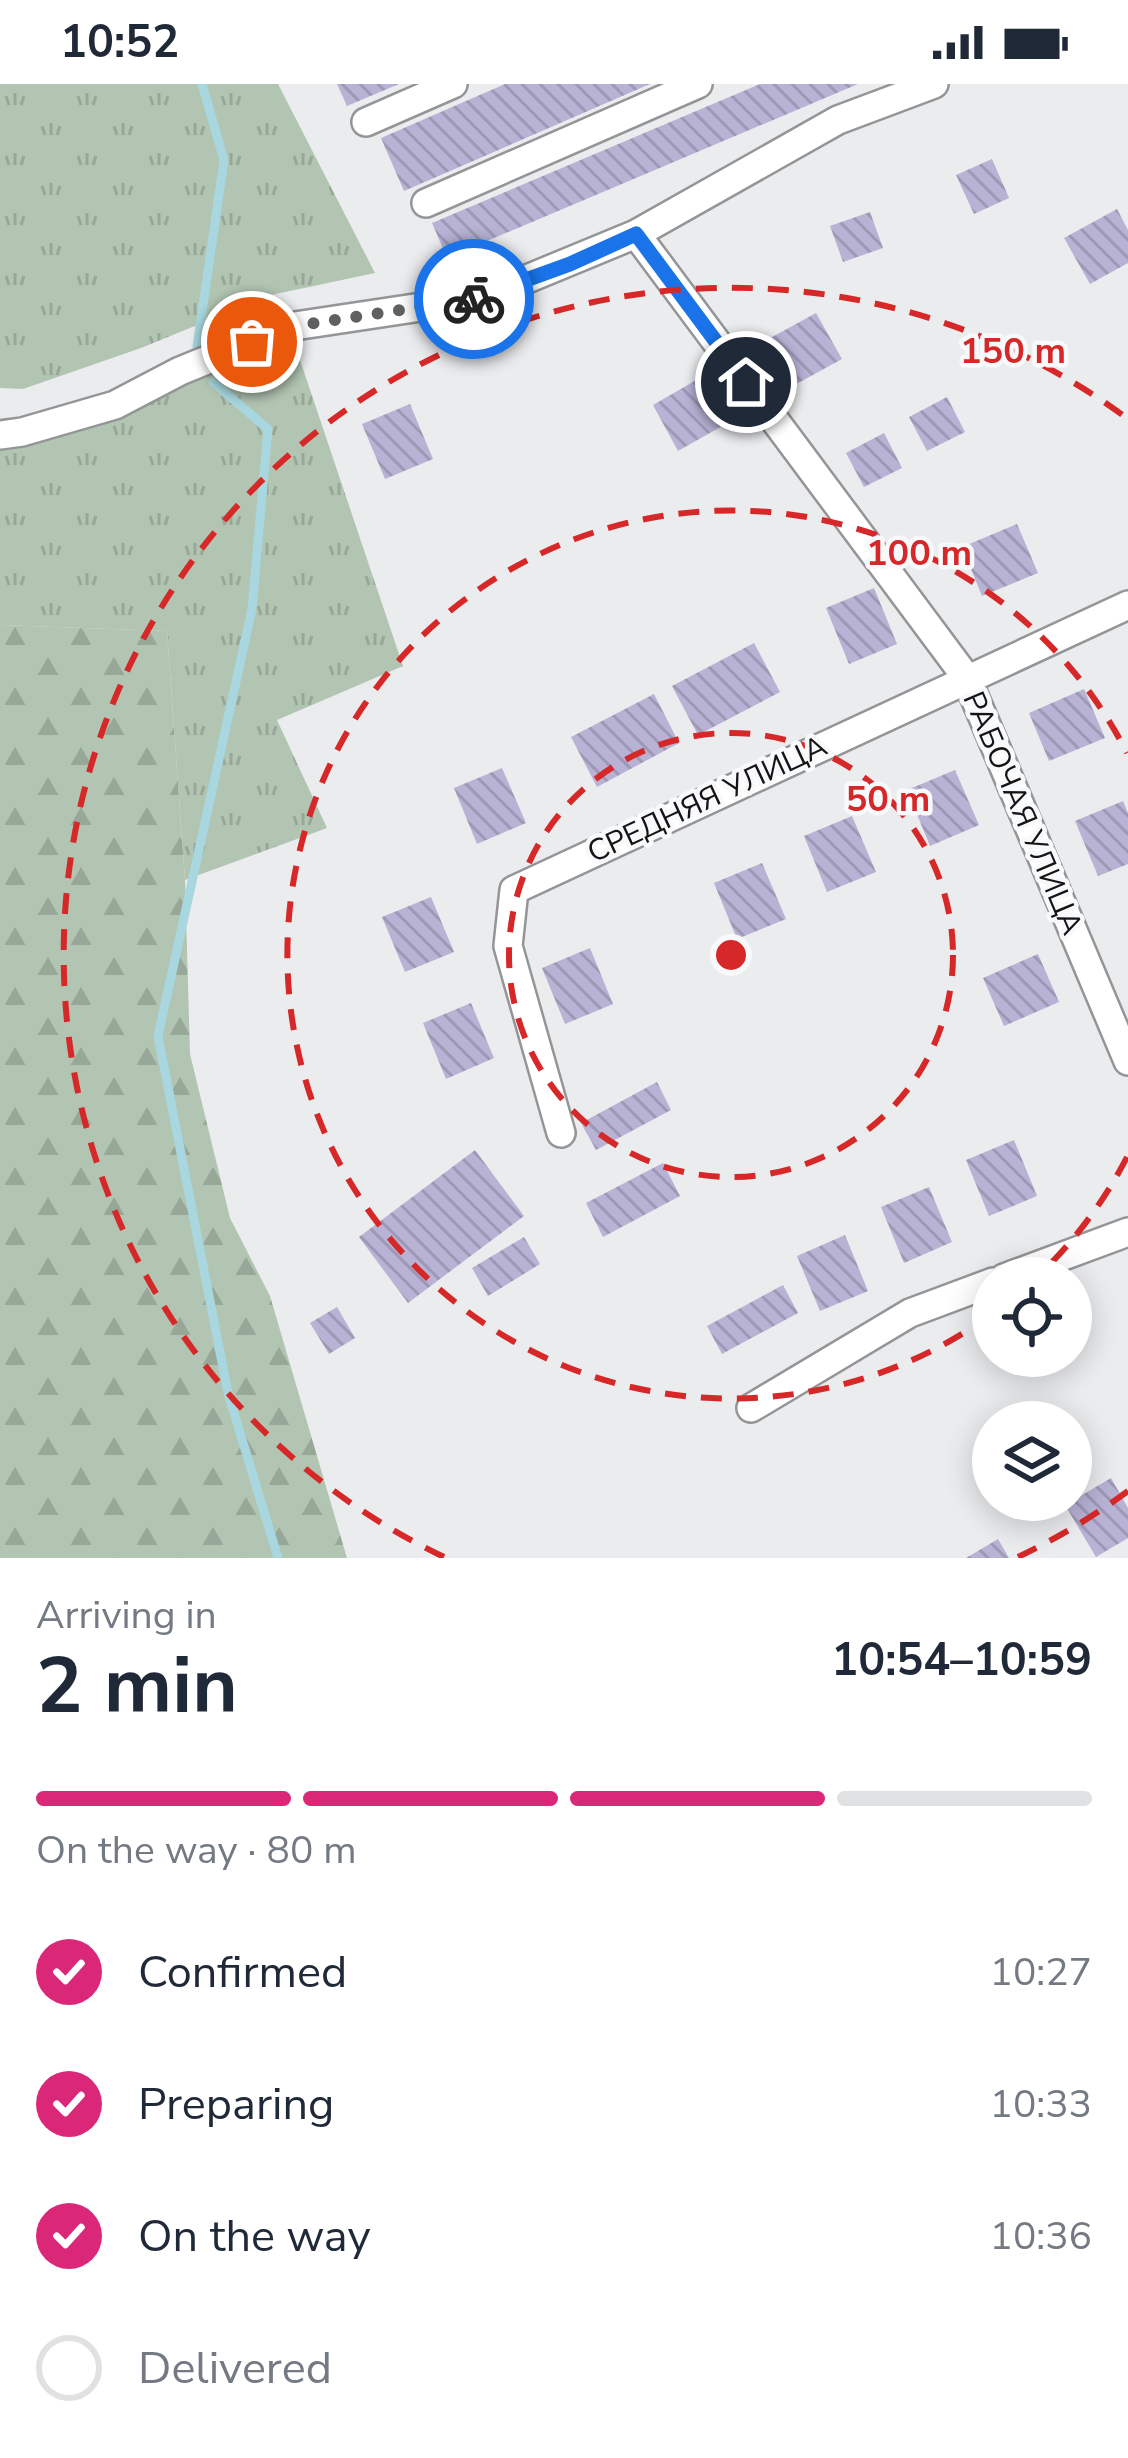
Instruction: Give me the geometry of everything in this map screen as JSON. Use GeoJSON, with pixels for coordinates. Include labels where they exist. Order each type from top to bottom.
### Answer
{"type":"FeatureCollection","features":[{"type":"Feature","properties":{"kind":"street"},"geometry":{"type":"LineString","coordinates":[[366,122],[453,84]]}},
{"type":"Feature","properties":{"kind":"street"},"geometry":{"type":"LineString","coordinates":[[426,203],[698,84]]}},
{"type":"Feature","properties":{"kind":"street"},"geometry":{"type":"LineString","coordinates":[[0,435],[115,405],[180,371],[288,327],[481,298],[636,234],[838,120],[934,84]]}},
{"type":"Feature","properties":{"kind":"street","name":"РАБОЧАЯ УЛИЦА"},"geometry":{"type":"LineString","coordinates":[[636,234],[966,677],[1128,1061]]}},
{"type":"Feature","properties":{"kind":"street","name":"СРЕДНЯЯ УЛИЦА"},"geometry":{"type":"LineString","coordinates":[[562,1133],[508,946],[514,890],[1128,605]]}},
{"type":"Feature","properties":{"kind":"street"},"geometry":{"type":"LineString","coordinates":[[1061,1257],[1128,1232]]}},
{"type":"Feature","properties":{"kind":"street"},"geometry":{"type":"LineString","coordinates":[[752,1408],[910,1313],[972,1290]]}},
{"type":"Feature","properties":{"kind":"green space"},"geometry":{"type":"Polygon","coordinates":[[[0,84],[278,84],[375,273],[271,295],[23,389],[0,388],[0,84]]]}},
{"type":"Feature","properties":{"kind":"green space"},"geometry":{"type":"Polygon","coordinates":[[[298,354],[403,666],[277,720],[327,828],[185,880],[167,631],[0,625],[0,448],[95,425],[243,362],[298,354]]]}},
{"type":"Feature","properties":{"kind":"green space"},"geometry":{"type":"Polygon","coordinates":[[[0,625],[167,631],[185,880],[190,1054],[230,1218],[270,1296],[347,1558],[0,1558],[0,625]]]}},
{"type":"Feature","properties":{"kind":"building"},"geometry":{"type":"Polygon","coordinates":[[[337,84],[399,84],[347,106],[337,84]]]}},
{"type":"Feature","properties":{"kind":"building"},"geometry":{"type":"Polygon","coordinates":[[[505,84],[650,84],[404,191],[381,138],[505,84]]]}},
{"type":"Feature","properties":{"kind":"building"},"geometry":{"type":"Polygon","coordinates":[[[760,84],[858,84],[447,258],[432,223],[760,84]]]}},
{"type":"Feature","properties":{"kind":"building"},"geometry":{"type":"Polygon","coordinates":[[[992,159],[1009,198],[974,214],[956,175],[992,159]]]}},
{"type":"Feature","properties":{"kind":"building"},"geometry":{"type":"Polygon","coordinates":[[[1117,209],[1128,230],[1128,263],[1090,284],[1064,238],[1117,209]]]}},
{"type":"Feature","properties":{"kind":"building"},"geometry":{"type":"Polygon","coordinates":[[[870,212],[883,248],[843,262],[830,226],[870,212]]]}},
{"type":"Feature","properties":{"kind":"building"},"geometry":{"type":"Polygon","coordinates":[[[816,313],[842,359],[789,388],[763,342],[816,313]]]}},
{"type":"Feature","properties":{"kind":"building"},"geometry":{"type":"Polygon","coordinates":[[[705,375],[731,421],[678,451],[653,405],[705,375]]]}},
{"type":"Feature","properties":{"kind":"building"},"geometry":{"type":"Polygon","coordinates":[[[947,397],[965,432],[927,451],[909,417],[947,397]]]}},
{"type":"Feature","properties":{"kind":"building"},"geometry":{"type":"Polygon","coordinates":[[[410,404],[433,459],[385,479],[362,424],[410,404]]]}},
{"type":"Feature","properties":{"kind":"building"},"geometry":{"type":"Polygon","coordinates":[[[884,433],[902,468],[864,487],[846,453],[884,433]]]}},
{"type":"Feature","properties":{"kind":"building"},"geometry":{"type":"Polygon","coordinates":[[[1017,524],[1038,573],[982,596],[962,547],[1017,524]]]}},
{"type":"Feature","properties":{"kind":"building"},"geometry":{"type":"Polygon","coordinates":[[[874,588],[897,644],[849,664],[826,608],[874,588]]]}},
{"type":"Feature","properties":{"kind":"building"},"geometry":{"type":"Polygon","coordinates":[[[754,643],[780,692],[698,735],[672,686],[754,643]]]}},
{"type":"Feature","properties":{"kind":"building"},"geometry":{"type":"Polygon","coordinates":[[[1084,689],[1105,738],[1049,761],[1029,713],[1084,689]]]}},
{"type":"Feature","properties":{"kind":"building"},"geometry":{"type":"Polygon","coordinates":[[[654,694],[679,743],[597,787],[571,737],[654,694]]]}},
{"type":"Feature","properties":{"kind":"building"},"geometry":{"type":"Polygon","coordinates":[[[502,768],[526,823],[477,844],[454,788],[502,768]]]}},
{"type":"Feature","properties":{"kind":"building"},"geometry":{"type":"Polygon","coordinates":[[[955,770],[979,825],[930,846],[907,790],[955,770]]]}},
{"type":"Feature","properties":{"kind":"building"},"geometry":{"type":"Polygon","coordinates":[[[1123,801],[1128,813],[1128,864],[1098,876],[1075,821],[1123,801]]]}},
{"type":"Feature","properties":{"kind":"building"},"geometry":{"type":"Polygon","coordinates":[[[852,816],[876,872],[827,892],[804,836],[852,816]]]}},
{"type":"Feature","properties":{"kind":"building"},"geometry":{"type":"Polygon","coordinates":[[[762,863],[786,919],[737,939],[714,883],[762,863]]]}},
{"type":"Feature","properties":{"kind":"building"},"geometry":{"type":"Polygon","coordinates":[[[431,897],[454,952],[405,972],[382,917],[431,897]]]}},
{"type":"Feature","properties":{"kind":"building"},"geometry":{"type":"Polygon","coordinates":[[[590,948],[613,1004],[565,1024],[542,968],[590,948]]]}},
{"type":"Feature","properties":{"kind":"building"},"geometry":{"type":"Polygon","coordinates":[[[1038,954],[1059,1002],[1004,1026],[983,978],[1038,954]]]}},
{"type":"Feature","properties":{"kind":"building"},"geometry":{"type":"Polygon","coordinates":[[[471,1003],[494,1058],[446,1079],[423,1023],[471,1003]]]}},
{"type":"Feature","properties":{"kind":"building"},"geometry":{"type":"Polygon","coordinates":[[[657,1082],[671,1110],[596,1150],[581,1123],[657,1082]]]}},
{"type":"Feature","properties":{"kind":"building"},"geometry":{"type":"Polygon","coordinates":[[[1014,1140],[1037,1196],[989,1216],[966,1160],[1014,1140]]]}},
{"type":"Feature","properties":{"kind":"building"},"geometry":{"type":"Polygon","coordinates":[[[475,1150],[524,1216],[408,1303],[359,1237],[475,1150]]]}},
{"type":"Feature","properties":{"kind":"building"},"geometry":{"type":"Polygon","coordinates":[[[663,1163],[680,1196],[603,1237],[586,1203],[663,1163]]]}},
{"type":"Feature","properties":{"kind":"building"},"geometry":{"type":"Polygon","coordinates":[[[929,1187],[952,1242],[904,1263],[881,1207],[929,1187]]]}},
{"type":"Feature","properties":{"kind":"building"},"geometry":{"type":"Polygon","coordinates":[[[845,1235],[868,1291],[820,1311],[797,1256],[845,1235]]]}},
{"type":"Feature","properties":{"kind":"building"},"geometry":{"type":"Polygon","coordinates":[[[524,1237],[540,1264],[488,1296],[472,1268],[524,1237]]]}},
{"type":"Feature","properties":{"kind":"building"},"geometry":{"type":"Polygon","coordinates":[[[783,1285],[798,1313],[722,1354],[707,1326],[783,1285]]]}},
{"type":"Feature","properties":{"kind":"building"},"geometry":{"type":"Polygon","coordinates":[[[337,1307],[355,1338],[329,1354],[310,1323],[337,1307]]]}},
{"type":"Feature","properties":{"kind":"building"},"geometry":{"type":"Polygon","coordinates":[[[1111,1478],[1128,1508],[1128,1538],[1096,1557],[1075,1521],[1092,1521],[1092,1489],[1111,1478]]]}},
{"type":"Feature","properties":{"kind":"building"},"geometry":{"type":"Polygon","coordinates":[[[998,1539],[1009,1558],[966,1558],[998,1539]]]}},
{"type":"Feature","properties":{"kind":"waterway"},"geometry":{"type":"LineString","coordinates":[[197,347],[224,160],[202,84]]}},
{"type":"Feature","properties":{"kind":"waterway"},"geometry":{"type":"LineString","coordinates":[[213,382],[268,429],[252,609],[158,1036],[228,1393],[278,1558]]}},
{"type":"Feature","properties":{"kind":"way so far"},"geometry":{"type":"LineString","coordinates":[[252,342],[288,327],[474,299]]}},
{"type":"Feature","properties":{"kind":"route"},"geometry":{"type":"LineString","coordinates":[[474,299],[636,234],[746,382]]}}]}
